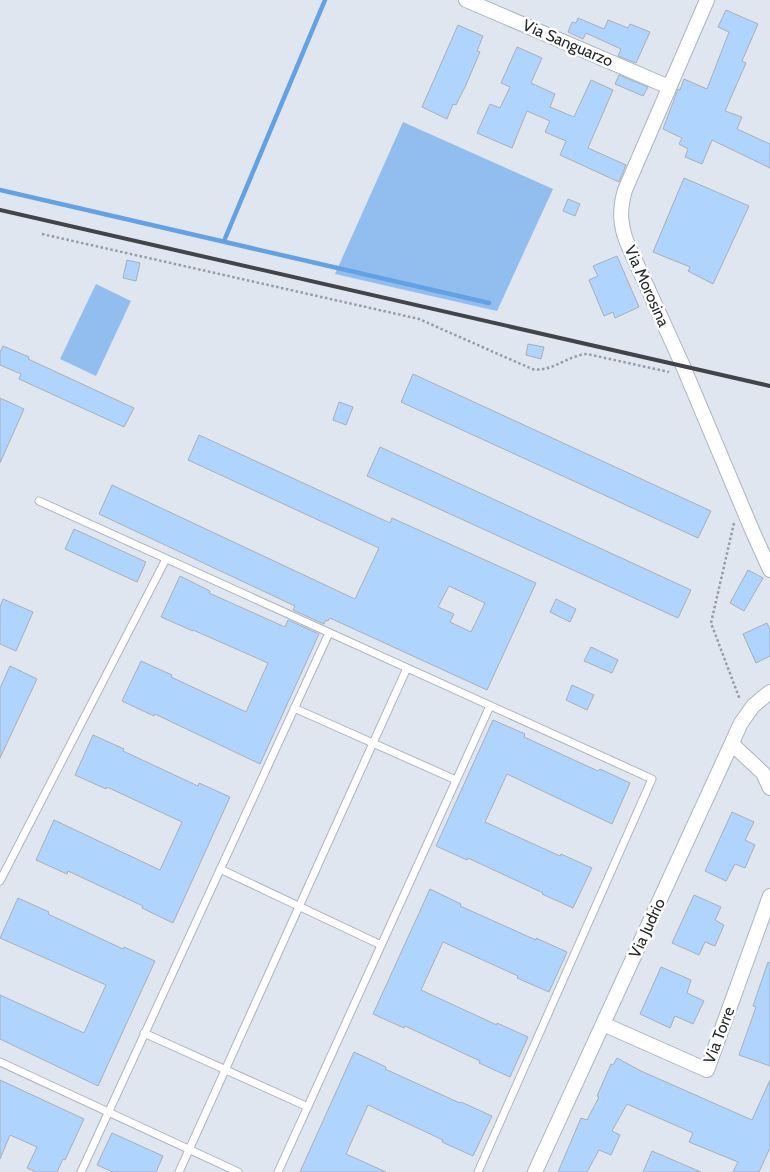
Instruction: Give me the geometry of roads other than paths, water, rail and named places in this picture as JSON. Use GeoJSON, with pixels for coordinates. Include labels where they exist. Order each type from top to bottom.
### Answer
{"type":"FeatureCollection","features":[{"type":"Feature","properties":{"kind":"street","name":"Via Sanguarzo"},"geometry":{"type":"LineString","coordinates":[[466,0],[669,87]]}},
{"type":"Feature","properties":{"kind":"street","name":"Via Morosina"},"geometry":{"type":"LineString","coordinates":[[707,0],[625,190],[621,202],[620,217],[622,230],[628,245],[688,376],[770,570]]}},
{"type":"Feature","properties":{"kind":"street","name":"Via Judrio"},"geometry":{"type":"LineString","coordinates":[[535,1172],[746,715],[770,692]]}},
{"type":"Feature","properties":{"kind":"street"},"geometry":{"type":"LineString","coordinates":[[732,744],[763,773],[770,788]]}},
{"type":"Feature","properties":{"kind":"street","name":"Via Torre"},"geometry":{"type":"LineString","coordinates":[[602,1024],[707,1070],[770,896]]}},
{"type":"Feature","properties":{"kind":"lane"},"geometry":{"type":"LineString","coordinates":[[39,501],[652,779],[478,1172]]}},
{"type":"Feature","properties":{"kind":"lane"},"geometry":{"type":"LineString","coordinates":[[0,881],[166,559]]}},
{"type":"Feature","properties":{"kind":"lane"},"geometry":{"type":"LineString","coordinates":[[81,1172],[329,633]]}},
{"type":"Feature","properties":{"kind":"lane"},"geometry":{"type":"LineString","coordinates":[[179,1172],[407,668]]}},
{"type":"Feature","properties":{"kind":"lane"},"geometry":{"type":"LineString","coordinates":[[278,1172],[490,706]]}},
{"type":"Feature","properties":{"kind":"lane"},"geometry":{"type":"LineString","coordinates":[[294,708],[456,780]]}},
{"type":"Feature","properties":{"kind":"lane"},"geometry":{"type":"LineString","coordinates":[[220,869],[381,945]]}},
{"type":"Feature","properties":{"kind":"lane"},"geometry":{"type":"LineString","coordinates":[[144,1033],[308,1107]]}},
{"type":"Feature","properties":{"kind":"lane"},"geometry":{"type":"LineString","coordinates":[[0,1062],[238,1172]]}},
{"type":"Feature","properties":{"kind":"waterway"},"geometry":{"type":"LineString","coordinates":[[224,241],[325,0]]}},
{"type":"Feature","properties":{"kind":"waterway"},"geometry":{"type":"LineString","coordinates":[[0,190],[489,303]]}},
{"type":"Feature","properties":{"kind":"railway"},"geometry":{"type":"LineString","coordinates":[[0,210],[770,386]]}}]}
